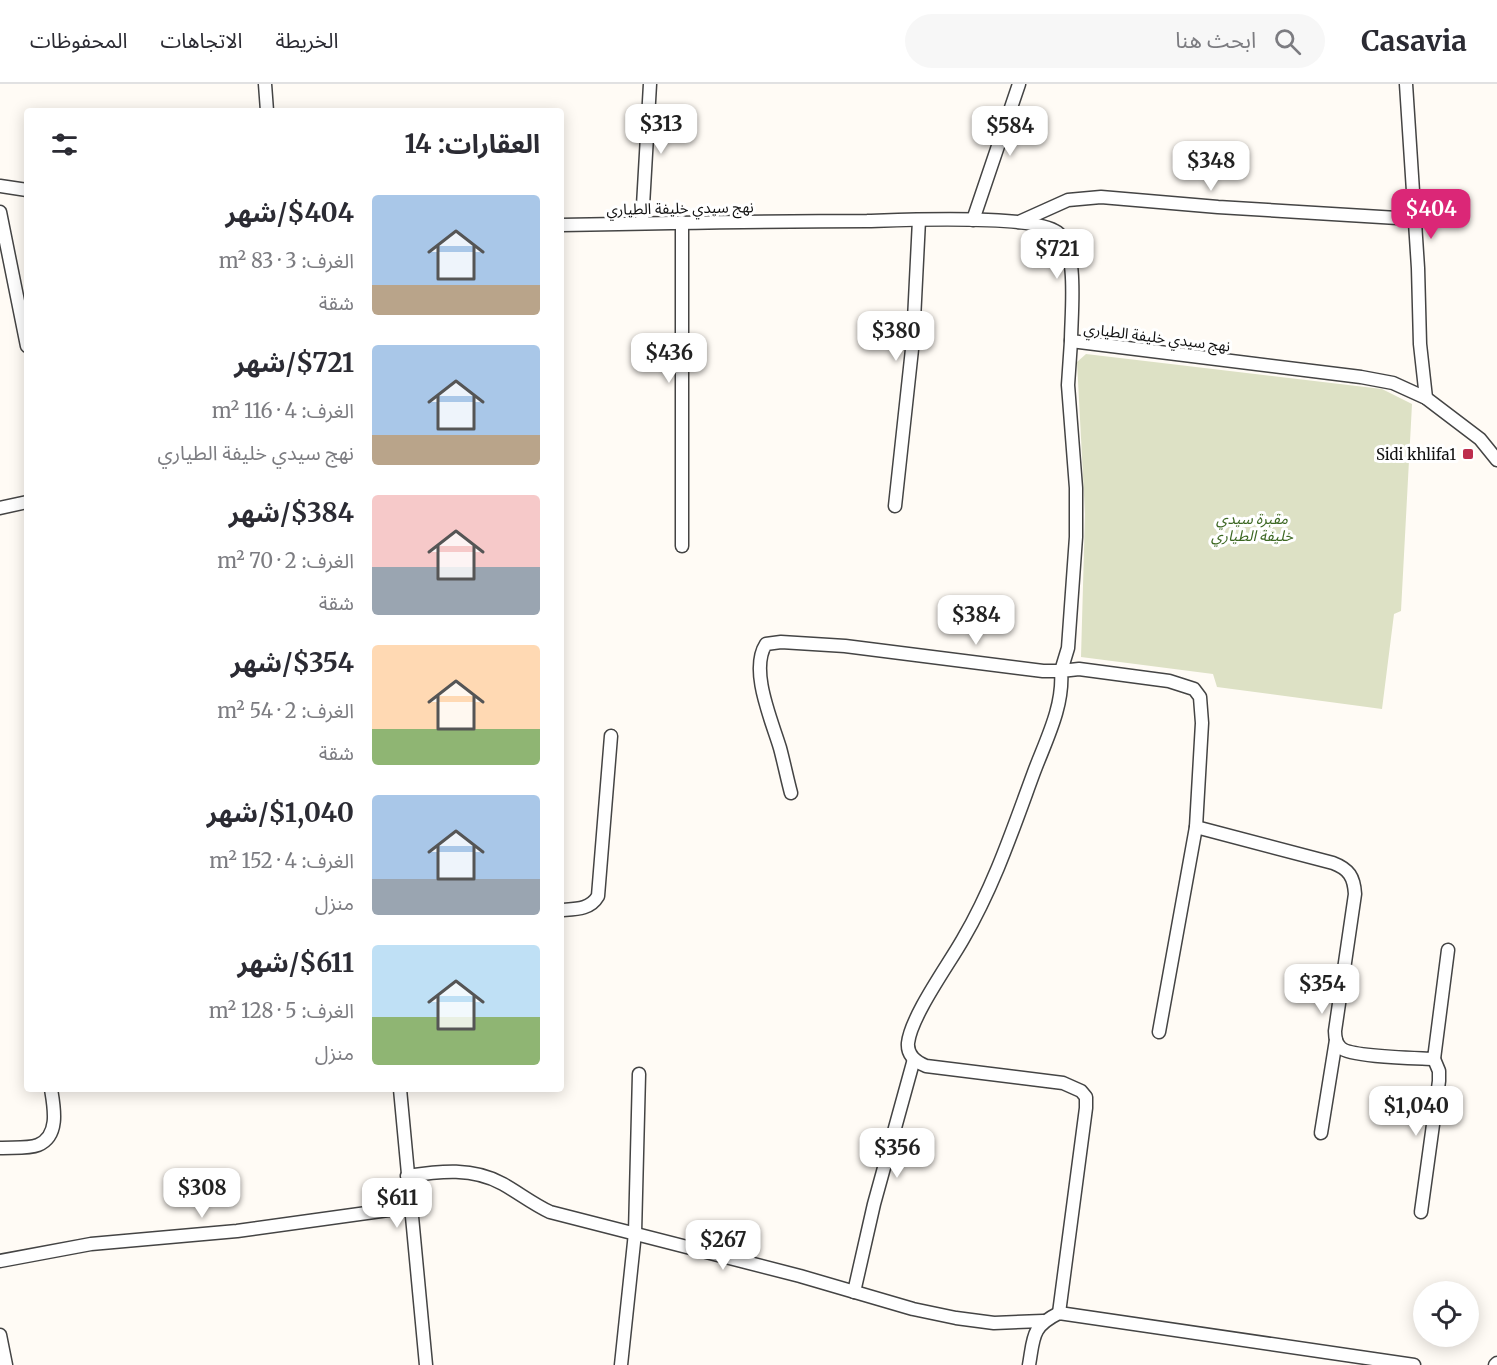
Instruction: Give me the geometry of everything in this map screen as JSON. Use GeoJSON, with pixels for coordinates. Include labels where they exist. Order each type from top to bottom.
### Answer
{"type":"FeatureCollection","features":[{"type":"Feature","properties":{"kind":"street"},"geometry":{"type":"LineString","coordinates":[[265,84],[267,108]]}},
{"type":"Feature","properties":{"kind":"street"},"geometry":{"type":"LineString","coordinates":[[642,223],[650,84]]}},
{"type":"Feature","properties":{"kind":"street"},"geometry":{"type":"LineString","coordinates":[[973,220],[1019,84]]}},
{"type":"Feature","properties":{"kind":"street"},"geometry":{"type":"LineString","coordinates":[[1406,84],[1420,344],[1426,398]]}},
{"type":"Feature","properties":{"kind":"street"},"geometry":{"type":"LineString","coordinates":[[0,186],[24,190]]}},
{"type":"Feature","properties":{"kind":"street"},"geometry":{"type":"LineString","coordinates":[[1018,223],[1068,200],[1101,197],[1414,219]]}},
{"type":"Feature","properties":{"kind":"street"},"geometry":{"type":"LineString","coordinates":[[0,212],[24,331]]}},
{"type":"Feature","properties":{"kind":"street"},"geometry":{"type":"LineString","coordinates":[[895,506],[913,340],[919,220]]}},
{"type":"Feature","properties":{"kind":"street","name":"نهج سيدي خليفة الطياري"},"geometry":{"type":"LineString","coordinates":[[564,225],[973,220],[1045,225],[1056,231],[1069,248],[1072,273],[1071,341],[1361,377],[1393,383],[1426,398],[1480,439],[1497,460]]}},
{"type":"Feature","properties":{"kind":"street"},"geometry":{"type":"LineString","coordinates":[[682,222],[682,546]]}},
{"type":"Feature","properties":{"kind":"street"},"geometry":{"type":"LineString","coordinates":[[1059,1313],[1086,1097],[1081,1091],[1063,1083],[926,1066],[914,1059],[909,1052],[911,1033],[927,999],[964,938],[993,882],[1053,722],[1062,682],[1061,671],[1068,648],[1076,547],[1076,488],[1068,385],[1071,341]]}},
{"type":"Feature","properties":{"kind":"street"},"geometry":{"type":"LineString","coordinates":[[0,508],[24,503]]}},
{"type":"Feature","properties":{"kind":"street"},"geometry":{"type":"LineString","coordinates":[[791,793],[763,694],[762,651],[766,644],[781,642],[845,646],[1043,671],[1079,669],[1170,681],[1194,689],[1200,697],[1202,708],[1197,827],[1159,1032]]}},
{"type":"Feature","properties":{"kind":"street"},"geometry":{"type":"LineString","coordinates":[[564,910],[587,907],[593,904],[598,896],[611,736]]}},
{"type":"Feature","properties":{"kind":"street"},"geometry":{"type":"LineString","coordinates":[[1197,827],[1334,862],[1346,868],[1352,876],[1355,894],[1336,1040],[1321,1132]]}},
{"type":"Feature","properties":{"kind":"street"},"geometry":{"type":"LineString","coordinates":[[1420,1212],[1439,1081],[1439,1071],[1434,1059],[1448,950]]}},
{"type":"Feature","properties":{"kind":"street"},"geometry":{"type":"LineString","coordinates":[[1336,1040],[1342,1050],[1351,1053],[1434,1059]]}},
{"type":"Feature","properties":{"kind":"street"},"geometry":{"type":"LineString","coordinates":[[854,1292],[874,1204],[914,1059]]}},
{"type":"Feature","properties":{"kind":"street"},"geometry":{"type":"LineString","coordinates":[[621,1365],[635,1233],[639,1074]]}},
{"type":"Feature","properties":{"kind":"street"},"geometry":{"type":"LineString","coordinates":[[0,1148],[38,1145],[47,1138],[53,1126],[54,1108],[51,1092]]}},
{"type":"Feature","properties":{"kind":"street"},"geometry":{"type":"LineString","coordinates":[[400,1092],[426,1365]]}},
{"type":"Feature","properties":{"kind":"street"},"geometry":{"type":"LineString","coordinates":[[407,1176],[432,1172],[475,1173],[501,1183],[536,1206],[550,1212],[800,1275],[913,1309],[956,1318],[1006,1324],[1043,1321],[1059,1313],[1414,1365]]}},
{"type":"Feature","properties":{"kind":"street"},"geometry":{"type":"LineString","coordinates":[[0,1261],[91,1244],[237,1231],[410,1207]]}},
{"type":"Feature","properties":{"kind":"street"},"geometry":{"type":"LineString","coordinates":[[1029,1365],[1035,1334],[1043,1321]]}},
{"type":"Feature","properties":{"kind":"street"},"geometry":{"type":"LineString","coordinates":[[0,1335],[6,1365]]}},
{"type":"Feature","properties":{"kind":"green space","name":"مقبرة سيدي خليفة الطياري"},"geometry":{"type":"Polygon","coordinates":[[[1086,354],[1382,389],[1412,404],[1401,611],[1394,614],[1382,709],[1217,687],[1213,674],[1081,657],[1085,514],[1077,362],[1086,354]]]}},
{"type":"Feature","properties":{"kind":"place","name":"Sidi khlifa1"},"geometry":{"type":"Point","coordinates":[1468,454]}}]}
